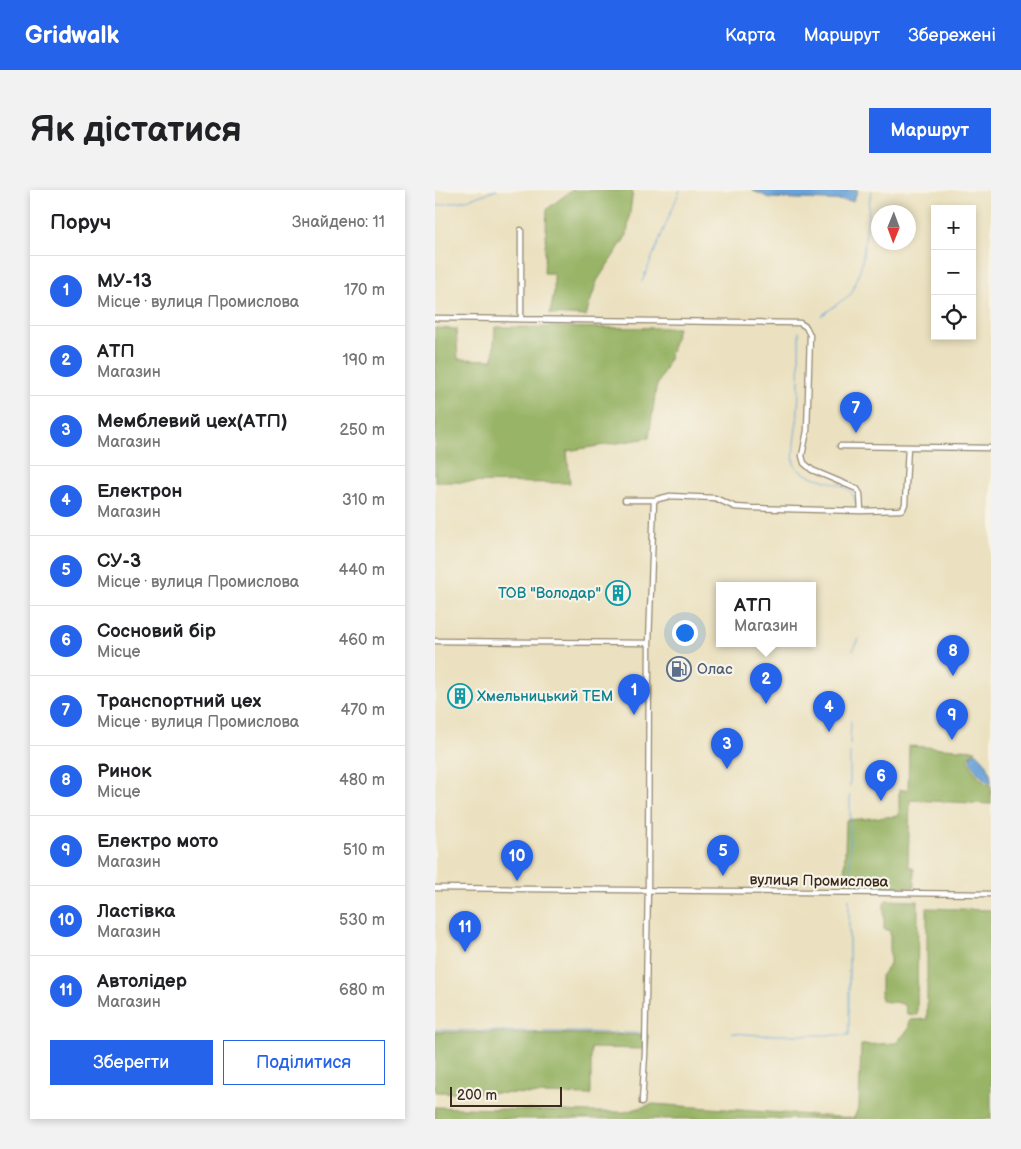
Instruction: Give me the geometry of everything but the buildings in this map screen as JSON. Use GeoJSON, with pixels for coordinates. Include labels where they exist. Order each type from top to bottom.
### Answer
{"type":"FeatureCollection","features":[{"type":"Feature","properties":{"kind":"street"},"geometry":{"type":"LineString","coordinates":[[521,230],[521,318]]}},
{"type":"Feature","properties":{"kind":"street"},"geometry":{"type":"LineString","coordinates":[[435,318],[800,323],[806,327],[810,335],[807,425],[803,460],[812,470],[857,490],[860,494],[861,511]]}},
{"type":"Feature","properties":{"kind":"street"},"geometry":{"type":"LineString","coordinates":[[840,446],[991,448]]}},
{"type":"Feature","properties":{"kind":"street"},"geometry":{"type":"LineString","coordinates":[[625,500],[654,500],[670,496],[715,498],[735,507],[861,511],[900,510],[904,507],[908,447]]}},
{"type":"Feature","properties":{"kind":"street"},"geometry":{"type":"LineString","coordinates":[[642,1102],[645,1054],[649,644],[654,500]]}},
{"type":"Feature","properties":{"kind":"street"},"geometry":{"type":"LineString","coordinates":[[435,641],[649,644]]}},
{"type":"Feature","properties":{"kind":"street","name":"вулиця Промислова"},"geometry":{"type":"LineString","coordinates":[[435,888],[991,894]]}},
{"type":"Feature","properties":{"kind":"green space"},"geometry":{"type":"Polygon","coordinates":[[[572,190],[633,190],[627,235],[597,281],[586,316],[550,314],[554,292],[554,273],[544,273],[547,209],[572,190]]]}},
{"type":"Feature","properties":{"kind":"green space"},"geometry":{"type":"Polygon","coordinates":[[[495,327],[678,328],[668,362],[656,388],[649,438],[567,451],[570,483],[435,482],[435,328],[456,329],[458,359],[493,360],[495,327]]]}},
{"type":"Feature","properties":{"kind":"green space"},"geometry":{"type":"Polygon","coordinates":[[[909,746],[976,750],[968,757],[977,774],[991,786],[991,804],[910,800],[908,865],[914,869],[914,887],[844,886],[846,820],[899,816],[899,790],[908,790],[909,746]]]}},
{"type":"Feature","properties":{"kind":"green space"},"geometry":{"type":"Polygon","coordinates":[[[886,900],[918,901],[917,1015],[907,1014],[905,1006],[902,1004],[881,1000],[881,976],[890,964],[890,931],[884,929],[884,904],[886,900]]]}},
{"type":"Feature","properties":{"kind":"green space"},"geometry":{"type":"Polygon","coordinates":[[[927,908],[991,910],[991,1119],[435,1119],[435,1107],[625,1112],[653,1104],[854,1118],[859,1106],[861,1045],[896,1043],[908,1030],[910,1020],[927,1019],[927,908]]]}},
{"type":"Feature","properties":{"kind":"green space"},"geometry":{"type":"Polygon","coordinates":[[[435,1032],[648,1035],[648,1049],[591,1048],[591,1095],[435,1092],[435,1032]]]}},
{"type":"Feature","properties":{"kind":"water"},"geometry":{"type":"Polygon","coordinates":[[[753,190],[858,190],[853,201],[770,198],[753,190]]]}},
{"type":"Feature","properties":{"kind":"water"},"geometry":{"type":"Polygon","coordinates":[[[976,752],[988,766],[991,784],[980,776],[973,765],[970,756],[976,752]]]}},
{"type":"Feature","properties":{"kind":"waterway"},"geometry":{"type":"LineString","coordinates":[[435,206],[466,200],[497,190]]}},
{"type":"Feature","properties":{"kind":"waterway"},"geometry":{"type":"LineString","coordinates":[[642,282],[680,190]]}},
{"type":"Feature","properties":{"kind":"waterway"},"geometry":{"type":"LineString","coordinates":[[821,316],[851,294],[853,290],[862,263],[871,190]]}},
{"type":"Feature","properties":{"kind":"waterway"},"geometry":{"type":"LineString","coordinates":[[799,332],[798,418],[794,443],[794,464],[801,471],[809,475],[848,489],[854,496],[856,504]]}},
{"type":"Feature","properties":{"kind":"waterway"},"geometry":{"type":"LineString","coordinates":[[853,650],[859,638]]}},
{"type":"Feature","properties":{"kind":"waterway"},"geometry":{"type":"LineString","coordinates":[[850,745],[851,721]]}},
{"type":"Feature","properties":{"kind":"waterway"},"geometry":{"type":"LineString","coordinates":[[850,752],[850,786]]}},
{"type":"Feature","properties":{"kind":"waterway"},"geometry":{"type":"LineString","coordinates":[[850,795],[850,885]]}},
{"type":"Feature","properties":{"kind":"waterway"},"geometry":{"type":"LineString","coordinates":[[732,1033],[758,1035],[849,1035],[849,898]]}},
{"type":"Feature","properties":{"kind":"waterway"},"geometry":{"type":"LineString","coordinates":[[435,1030],[644,1033]]}},
{"type":"Feature","properties":{"kind":"place","name":"Транспортний цех"},"geometry":{"type":"Point","coordinates":[856,433]}},
{"type":"Feature","properties":{"kind":"place","name":"ТОВ \"Володар\""},"geometry":{"type":"Point","coordinates":[618,593]}},
{"type":"Feature","properties":{"kind":"place","name":"Олас"},"geometry":{"type":"Point","coordinates":[679,669]}},
{"type":"Feature","properties":{"kind":"place","name":"Ринок"},"geometry":{"type":"Point","coordinates":[953,676]}},
{"type":"Feature","properties":{"kind":"place","name":"Хмельницький ТЕМ"},"geometry":{"type":"Point","coordinates":[460,696]}},
{"type":"Feature","properties":{"kind":"place","name":"АТП"},"geometry":{"type":"Point","coordinates":[766,704]}},
{"type":"Feature","properties":{"kind":"place","name":"МУ-13"},"geometry":{"type":"Point","coordinates":[634,715]}},
{"type":"Feature","properties":{"kind":"place","name":"Електрон"},"geometry":{"type":"Point","coordinates":[829,732]}},
{"type":"Feature","properties":{"kind":"place","name":"Електро мото"},"geometry":{"type":"Point","coordinates":[952,740]}},
{"type":"Feature","properties":{"kind":"place","name":"Мемблевий цех(АТП)"},"geometry":{"type":"Point","coordinates":[727,769]}},
{"type":"Feature","properties":{"kind":"place","name":"Сосновий бір"},"geometry":{"type":"Point","coordinates":[881,801]}},
{"type":"Feature","properties":{"kind":"place","name":"СУ-3"},"geometry":{"type":"Point","coordinates":[723,876]}},
{"type":"Feature","properties":{"kind":"place","name":"Ластівка"},"geometry":{"type":"Point","coordinates":[517,881]}},
{"type":"Feature","properties":{"kind":"place","name":"Автолідер"},"geometry":{"type":"Point","coordinates":[465,952]}}]}
